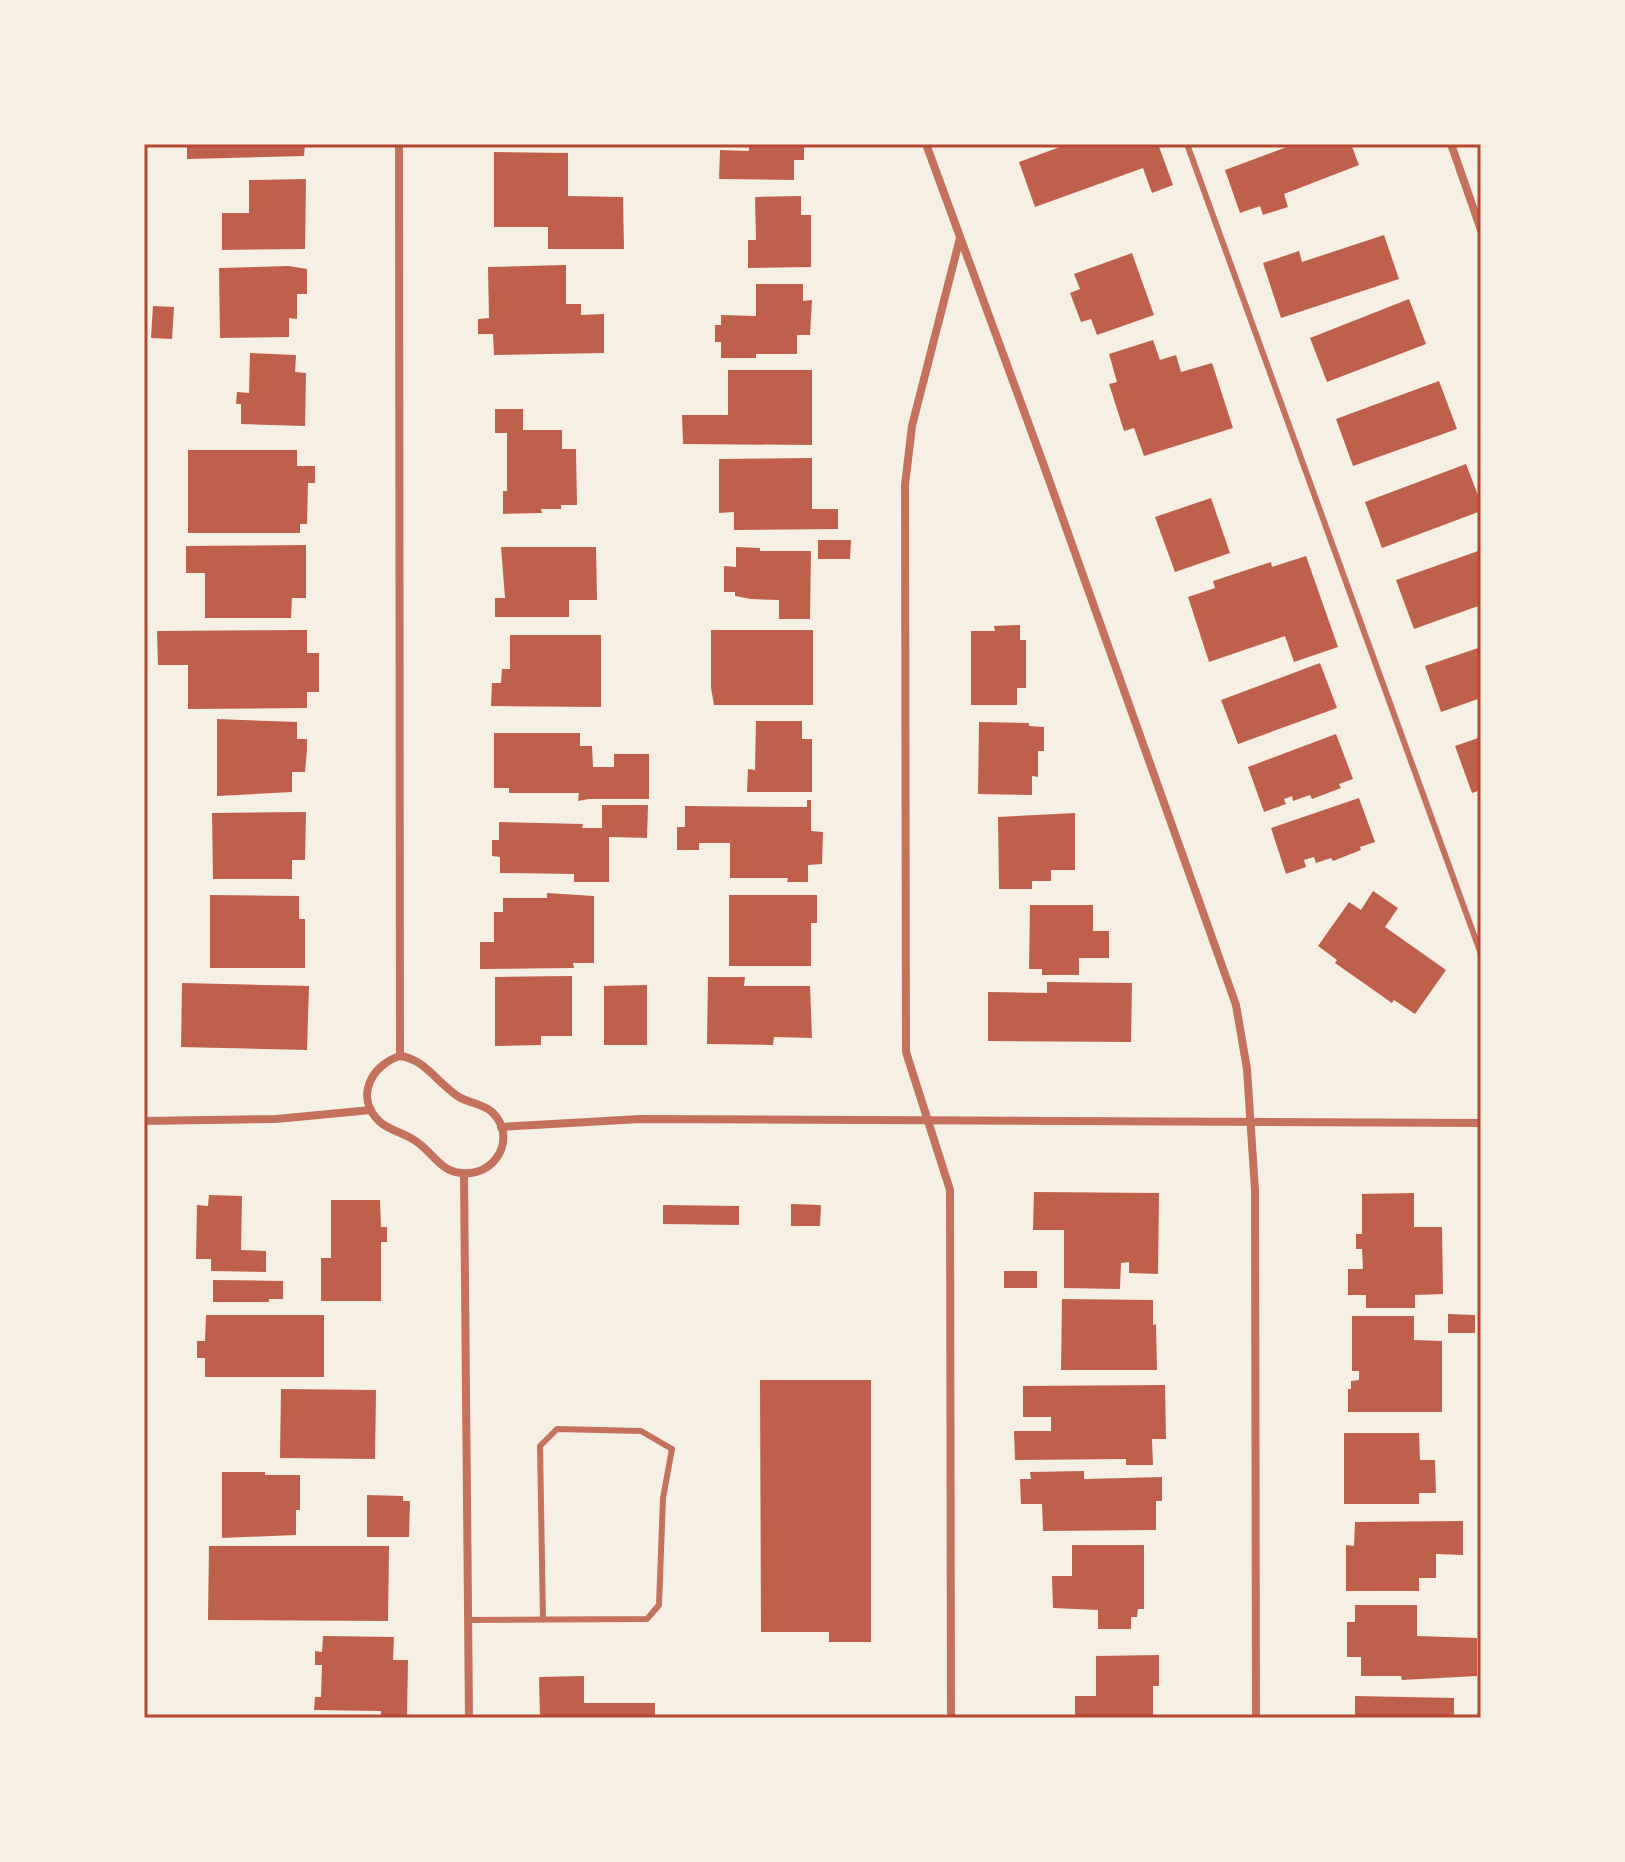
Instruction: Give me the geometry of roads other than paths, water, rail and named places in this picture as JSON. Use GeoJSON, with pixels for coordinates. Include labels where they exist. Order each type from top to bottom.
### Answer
{"type":"FeatureCollection","features":[{"type":"Feature","properties":{"kind":"street"},"geometry":{"type":"LineString","coordinates":[[399,144],[400,1056]]}},
{"type":"Feature","properties":{"kind":"street"},"geometry":{"type":"LineString","coordinates":[[926,144],[1236,1005],[1244,1045],[1252,1120],[1255,1190],[1256,1718]]}},
{"type":"Feature","properties":{"kind":"street"},"geometry":{"type":"LineString","coordinates":[[1451,144],[1481,230]]}},
{"type":"Feature","properties":{"kind":"street"},"geometry":{"type":"LineString","coordinates":[[951,1718],[950,1190],[906,1052],[905,485],[912,426],[960,238]]}},
{"type":"Feature","properties":{"kind":"street"},"geometry":{"type":"LineString","coordinates":[[400,1056],[412,1058],[450,1091],[492,1112],[501,1127],[504,1142],[491,1167],[464,1174],[441,1166],[420,1144],[379,1121],[371,1110],[367,1095],[370,1080],[375,1069],[386,1060],[400,1056]]}},
{"type":"Feature","properties":{"kind":"street"},"geometry":{"type":"LineString","coordinates":[[144,1121],[276,1119],[371,1110]]}},
{"type":"Feature","properties":{"kind":"street"},"geometry":{"type":"LineString","coordinates":[[501,1127],[627,1119],[1481,1123]]}},
{"type":"Feature","properties":{"kind":"street"},"geometry":{"type":"LineString","coordinates":[[464,1174],[469,1718]]}},
{"type":"Feature","properties":{"kind":"lane"},"geometry":{"type":"LineString","coordinates":[[1187,144],[1481,954]]}},
{"type":"Feature","properties":{"kind":"lane"},"geometry":{"type":"LineString","coordinates":[[469,1620],[543,1620],[647,1619],[659,1605],[663,1498],[672,1449],[641,1431],[627,1430],[557,1429],[540,1446],[543,1620]]}}]}
